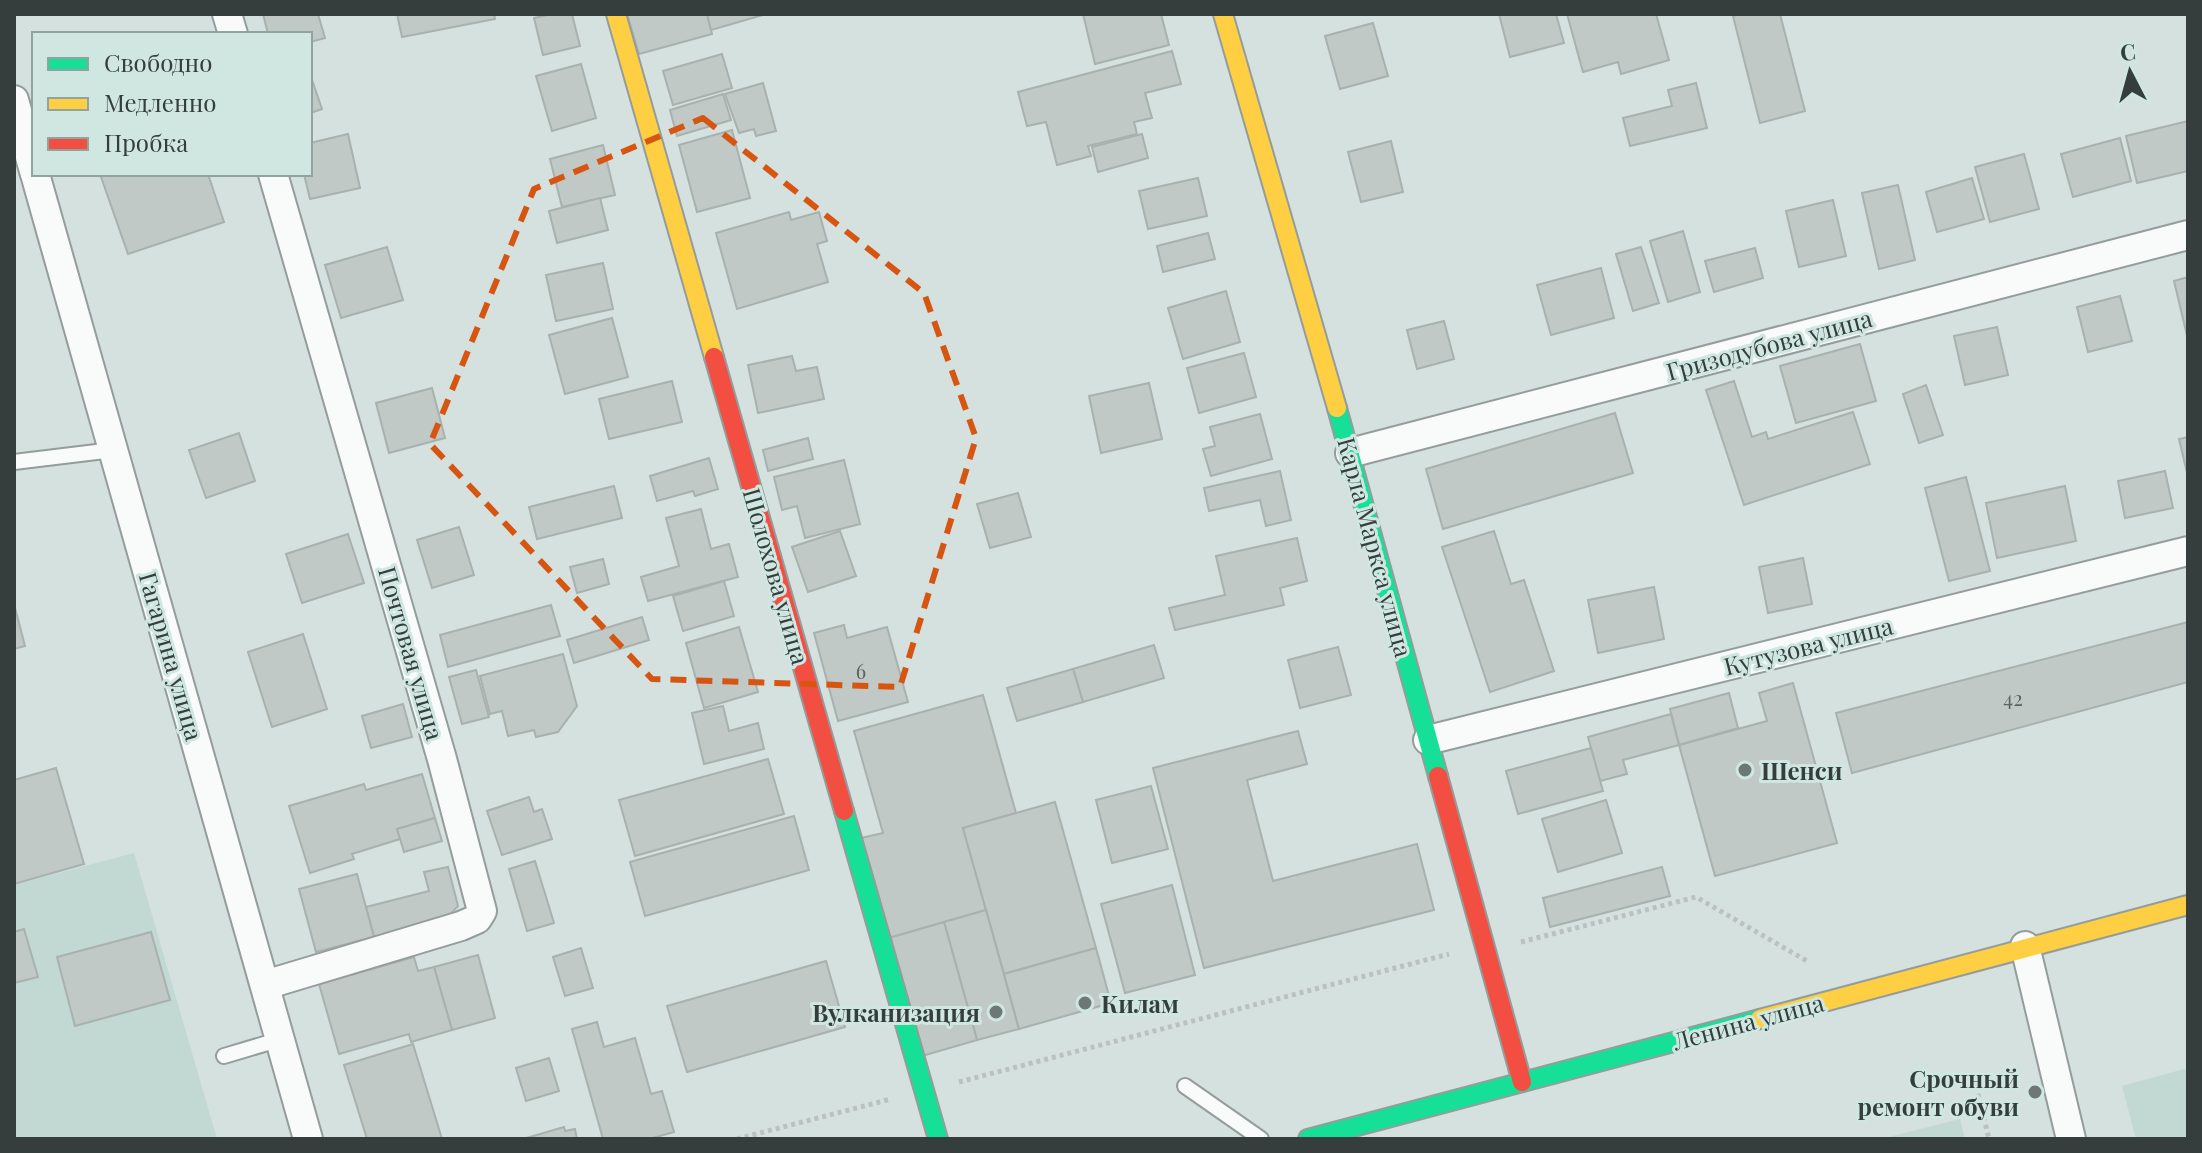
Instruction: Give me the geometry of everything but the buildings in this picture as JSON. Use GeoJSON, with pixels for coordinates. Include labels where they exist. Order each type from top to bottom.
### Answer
{"type":"FeatureCollection","features":[{"type":"Feature","properties":{"kind":"street","name":"Шолохова улица"},"geometry":{"type":"LineString","coordinates":[[616,14],[938,1139]]}},
{"type":"Feature","properties":{"kind":"street","name":"Карла Маркса улица"},"geometry":{"type":"LineString","coordinates":[[1223,14],[1350,453],[1522,1082]]}},
{"type":"Feature","properties":{"kind":"street","name":"Гагарина улица"},"geometry":{"type":"LineString","coordinates":[[14,100],[32,165]]}},
{"type":"Feature","properties":{"kind":"street","name":"Гагарина улица"},"geometry":{"type":"LineString","coordinates":[[35,176],[308,1139]]}},
{"type":"Feature","properties":{"kind":"street","name":"Почтовая улица"},"geometry":{"type":"LineString","coordinates":[[265,985],[461,926],[477,919],[482,911],[442,759],[274,176]]}},
{"type":"Feature","properties":{"kind":"street","name":"Гризодубова улица"},"geometry":{"type":"LineString","coordinates":[[1350,453],[2188,235]]}},
{"type":"Feature","properties":{"kind":"street","name":"Кутузова улица"},"geometry":{"type":"LineString","coordinates":[[1428,740],[2188,551]]}},
{"type":"Feature","properties":{"kind":"street","name":"Ленина улица"},"geometry":{"type":"LineString","coordinates":[[1308,1139],[1396,1121],[1522,1082],[2188,905]]}},
{"type":"Feature","properties":{"kind":"street"},"geometry":{"type":"LineString","coordinates":[[2025,946],[2071,1139]]}},
{"type":"Feature","properties":{"kind":"lane"},"geometry":{"type":"LineString","coordinates":[[14,462],[113,450]]}},
{"type":"Feature","properties":{"kind":"lane"},"geometry":{"type":"LineString","coordinates":[[224,1056],[281,1039]]}},
{"type":"Feature","properties":{"kind":"lane"},"geometry":{"type":"LineString","coordinates":[[1185,1086],[1261,1139]]}},
{"type":"Feature","properties":{"kind":"path"},"geometry":{"type":"LineString","coordinates":[[737,1139],[1484,944],[1527,941],[1696,897],[1807,961]]}},
{"type":"Feature","properties":{"kind":"path"},"geometry":{"type":"LineString","coordinates":[[1976,1086],[1989,1139]]}},
{"type":"Feature","properties":{"kind":"highlighted area"},"geometry":{"type":"Polygon","coordinates":[[[703,118],[924,293],[976,438],[900,687],[652,679],[430,444],[534,189],[703,118]]]}},
{"type":"Feature","properties":{"kind":"shaded area"},"geometry":{"type":"Polygon","coordinates":[[[134,853],[217,1139],[14,1139],[14,885],[134,853]]]}},
{"type":"Feature","properties":{"kind":"shaded area"},"geometry":{"type":"Polygon","coordinates":[[[2188,1068],[2188,1139],[2136,1139],[2122,1086],[2188,1068]]]}},
{"type":"Feature","properties":{"kind":"shaded area"},"geometry":{"type":"Polygon","coordinates":[[[1960,1119],[1965,1139],[1881,1139],[1960,1119]]]}},
{"type":"Feature","properties":{"kind":"traffic: fast"},"geometry":{"type":"LineString","coordinates":[[1337,408],[1438,776]]}},
{"type":"Feature","properties":{"kind":"traffic: fast"},"geometry":{"type":"LineString","coordinates":[[844,811],[938,1139]]}},
{"type":"Feature","properties":{"kind":"traffic: fast"},"geometry":{"type":"LineString","coordinates":[[1308,1139],[1760,1019]]}},
{"type":"Feature","properties":{"kind":"traffic: slow"},"geometry":{"type":"LineString","coordinates":[[616,14],[714,357]]}},
{"type":"Feature","properties":{"kind":"traffic: slow"},"geometry":{"type":"LineString","coordinates":[[1223,14],[1337,408]]}},
{"type":"Feature","properties":{"kind":"traffic: slow"},"geometry":{"type":"LineString","coordinates":[[1760,1019],[2188,905]]}},
{"type":"Feature","properties":{"kind":"traffic: jam"},"geometry":{"type":"LineString","coordinates":[[714,357],[844,811]]}},
{"type":"Feature","properties":{"kind":"traffic: jam"},"geometry":{"type":"LineString","coordinates":[[1438,776],[1522,1082]]}},
{"type":"Feature","properties":{"kind":"place","name":"Шенси"},"geometry":{"type":"Point","coordinates":[1745,770]}},
{"type":"Feature","properties":{"kind":"place","name":"Килам"},"geometry":{"type":"Point","coordinates":[1085,1003]}},
{"type":"Feature","properties":{"kind":"place","name":"Вулканизация"},"geometry":{"type":"Point","coordinates":[996,1012]}},
{"type":"Feature","properties":{"kind":"place","name":"Срочный ремонт обуви"},"geometry":{"type":"Point","coordinates":[2035,1092]}}]}
